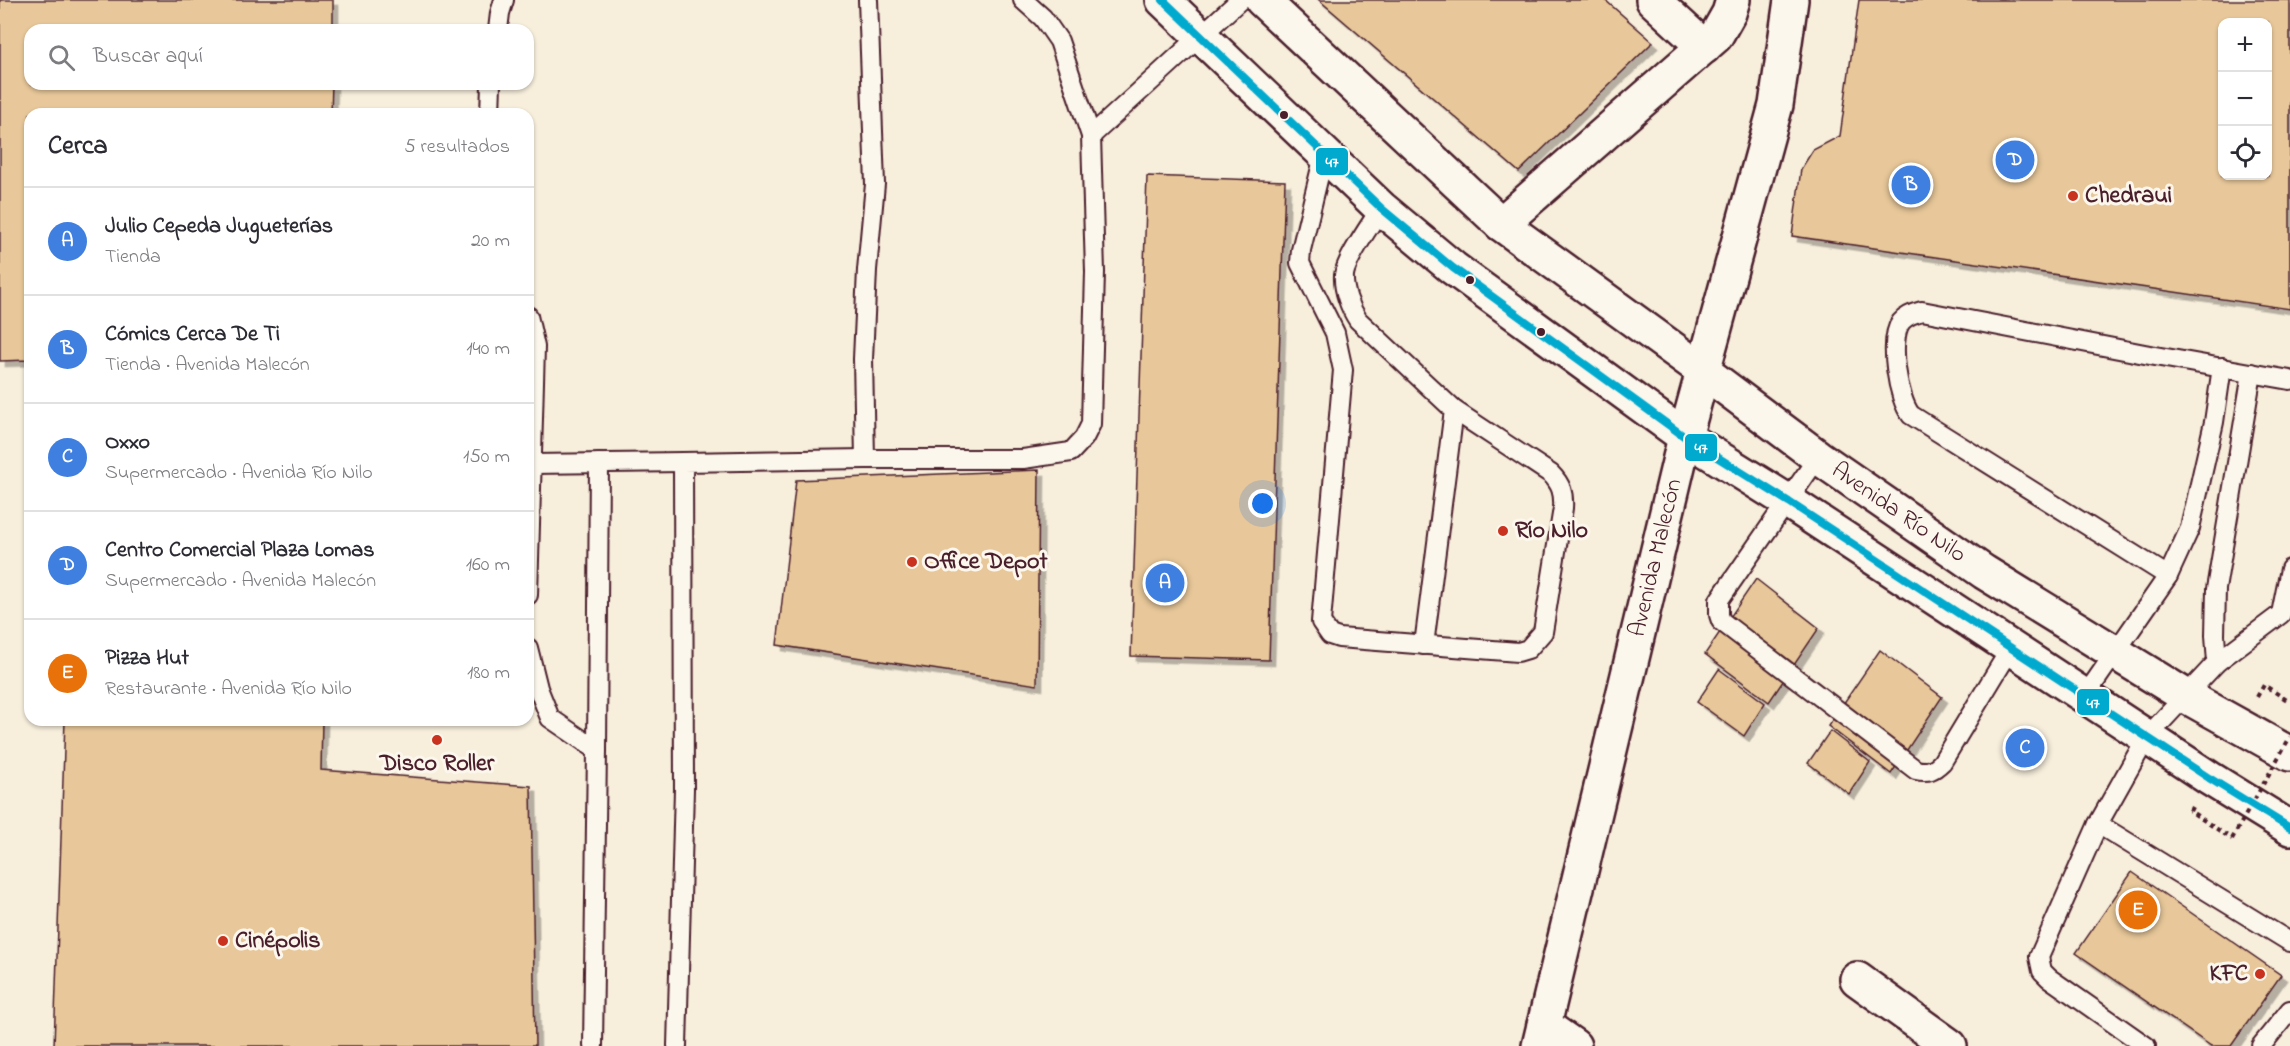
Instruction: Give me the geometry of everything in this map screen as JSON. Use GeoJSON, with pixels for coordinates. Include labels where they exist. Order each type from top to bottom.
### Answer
{"type":"FeatureCollection","features":[{"type":"Feature","properties":{"kind":"main road","name":"Avenida Río Nilo"},"geometry":{"type":"LineString","coordinates":[[1163,0],[1381,208],[1453,268],[1684,437],[1789,502],[2290,828]]}},
{"type":"Feature","properties":{"kind":"main road","name":"Avenida Río Nilo"},"geometry":{"type":"LineString","coordinates":[[1262,0],[1501,224],[1818,457],[1984,572],[2184,695],[2290,754]]}},
{"type":"Feature","properties":{"kind":"main road"},"geometry":{"type":"LineString","coordinates":[[1653,0],[1704,47]]}},
{"type":"Feature","properties":{"kind":"main road"},"geometry":{"type":"LineString","coordinates":[[1501,224],[1716,36],[1729,13],[1733,0]]}},
{"type":"Feature","properties":{"kind":"main road","name":"Avenida Malecón"},"geometry":{"type":"LineString","coordinates":[[1541,1036],[1684,437],[1776,105],[1791,0]]}},
{"type":"Feature","properties":{"kind":"main road"},"geometry":{"type":"LineString","coordinates":[[1857,979],[1950,1046]]}},
{"type":"Feature","properties":{"kind":"main road"},"geometry":{"type":"LineString","coordinates":[[1541,1036],[1574,1046]]}},
{"type":"Feature","properties":{"kind":"lane"},"geometry":{"type":"LineString","coordinates":[[499,24],[504,0]]}},
{"type":"Feature","properties":{"kind":"lane"},"geometry":{"type":"LineString","coordinates":[[865,459],[863,359],[867,270],[875,184],[868,0]]}},
{"type":"Feature","properties":{"kind":"lane"},"geometry":{"type":"LineString","coordinates":[[534,464],[1023,459],[1071,452],[1084,438],[1091,424],[1095,272],[1091,135],[1059,41],[1043,18],[1023,0]]}},
{"type":"Feature","properties":{"kind":"lane"},"geometry":{"type":"LineString","coordinates":[[1091,135],[1240,0]]}},
{"type":"Feature","properties":{"kind":"lane"},"geometry":{"type":"LineString","coordinates":[[490,108],[491,90]]}},
{"type":"Feature","properties":{"kind":"lane"},"geometry":{"type":"LineString","coordinates":[[1324,155],[1300,250],[1300,263],[1335,333],[1342,370],[1321,622],[1330,635],[1339,638],[1518,652],[1528,649],[1543,632],[1564,497],[1561,488],[1551,474],[1454,410],[1358,320],[1348,302],[1344,275],[1349,261],[1381,208]]}},
{"type":"Feature","properties":{"kind":"lane"},"geometry":{"type":"LineString","coordinates":[[2168,576],[1911,415],[1906,408],[1899,387],[1895,352],[1899,325],[1910,315],[1922,310],[2290,380]]}},
{"type":"Feature","properties":{"kind":"lane"},"geometry":{"type":"LineString","coordinates":[[534,343],[534,386]]}},
{"type":"Feature","properties":{"kind":"lane"},"geometry":{"type":"LineString","coordinates":[[2085,696],[2168,576],[2190,528],[2214,422],[2222,367]]}},
{"type":"Feature","properties":{"kind":"lane"},"geometry":{"type":"LineString","coordinates":[[2217,662],[2216,589],[2252,373]]}},
{"type":"Feature","properties":{"kind":"lane"},"geometry":{"type":"LineString","coordinates":[[1424,645],[1454,410]]}},
{"type":"Feature","properties":{"kind":"lane"},"geometry":{"type":"LineString","coordinates":[[1818,457],[1719,600],[1721,621],[1916,770],[1924,772],[1932,770],[1942,762],[2011,648]]}},
{"type":"Feature","properties":{"kind":"lane"},"geometry":{"type":"LineString","coordinates":[[677,1046],[684,789],[683,462]]}},
{"type":"Feature","properties":{"kind":"lane"},"geometry":{"type":"LineString","coordinates":[[593,1046],[599,463]]}},
{"type":"Feature","properties":{"kind":"lane"},"geometry":{"type":"LineString","coordinates":[[2146,1046],[2049,978],[2042,971],[2039,957],[2098,824],[2147,737],[2217,662],[2285,617],[2290,569]]}},
{"type":"Feature","properties":{"kind":"lane"},"geometry":{"type":"LineString","coordinates":[[534,672],[550,718],[597,750]]}},
{"type":"Feature","properties":{"kind":"lane"},"geometry":{"type":"LineString","coordinates":[[2098,824],[2290,942]]}},
{"type":"Feature","properties":{"kind":"lane"},"geometry":{"type":"LineString","coordinates":[[2261,1046],[2290,1010]]}},
{"type":"Feature","properties":{"kind":"path"},"geometry":{"type":"LineString","coordinates":[[2264,686],[2290,702]]}},
{"type":"Feature","properties":{"kind":"path"},"geometry":{"type":"LineString","coordinates":[[2190,811],[2232,839],[2290,737]]}},
{"type":"Feature","properties":{"kind":"building"},"geometry":{"type":"Polygon","coordinates":[[[0,0],[333,0],[333,24],[24,24],[24,90],[332,90],[331,108],[24,108],[24,360],[0,361],[0,0]]]}},
{"type":"Feature","properties":{"kind":"building"},"geometry":{"type":"Polygon","coordinates":[[[1319,0],[1605,0],[1653,42],[1519,172],[1319,0]]]}},
{"type":"Feature","properties":{"kind":"building"},"geometry":{"type":"Polygon","coordinates":[[[1859,0],[2290,0],[2290,309],[1792,236],[1801,169],[1813,150],[1840,136],[1859,0]]]}},
{"type":"Feature","properties":{"kind":"building"},"geometry":{"type":"Polygon","coordinates":[[[1147,176],[1285,181],[1269,660],[1131,656],[1147,176]]]}},
{"type":"Feature","properties":{"kind":"building","name":"Office Depot"},"geometry":{"type":"Polygon","coordinates":[[[1039,470],[1037,685],[777,645],[796,480],[1039,470]]]}},
{"type":"Feature","properties":{"kind":"building"},"geometry":{"type":"Polygon","coordinates":[[[1756,579],[1819,628],[1769,702],[1705,654],[1756,579]]]}},
{"type":"Feature","properties":{"kind":"building"},"geometry":{"type":"Polygon","coordinates":[[[1880,650],[1942,697],[1891,774],[1828,726],[1880,650]]]}},
{"type":"Feature","properties":{"kind":"building"},"geometry":{"type":"Polygon","coordinates":[[[1719,669],[1765,703],[1744,736],[1697,702],[1719,669]]]}},
{"type":"Feature","properties":{"kind":"building"},"geometry":{"type":"Polygon","coordinates":[[[65,726],[322,726],[321,770],[531,786],[535,1046],[54,1046],[65,726]]]}},
{"type":"Feature","properties":{"kind":"building"},"geometry":{"type":"Polygon","coordinates":[[[1830,731],[1870,762],[1849,794],[1808,763],[1830,731]]]}},
{"type":"Feature","properties":{"kind":"building"},"geometry":{"type":"Polygon","coordinates":[[[2132,872],[2281,975],[2231,1046],[2211,1046],[2076,953],[2132,872]]]}},
{"type":"Feature","properties":{"kind":"transit line","name":"47"},"geometry":{"type":"LineString","coordinates":[[1163,0],[1381,208],[1453,268],[1685,437],[1789,502],[2209,778],[2290,828]]}},
{"type":"Feature","properties":{"kind":"place","name":"Centro Comercial Plaza Lomas"},"geometry":{"type":"Point","coordinates":[2015,160]}},
{"type":"Feature","properties":{"kind":"place","name":"Cómics Cerca De Ti"},"geometry":{"type":"Point","coordinates":[1911,185]}},
{"type":"Feature","properties":{"kind":"place","name":"Chedraui"},"geometry":{"type":"Point","coordinates":[2073,196]}},
{"type":"Feature","properties":{"kind":"place","name":"Río Nilo"},"geometry":{"type":"Point","coordinates":[1503,531]}},
{"type":"Feature","properties":{"kind":"place","name":"Office Depot"},"geometry":{"type":"Point","coordinates":[912,562]}},
{"type":"Feature","properties":{"kind":"place","name":"Julio Cepeda Jugueterías"},"geometry":{"type":"Point","coordinates":[1165,583]}},
{"type":"Feature","properties":{"kind":"place","name":"Disco Roller"},"geometry":{"type":"Point","coordinates":[437,740]}},
{"type":"Feature","properties":{"kind":"place","name":"Oxxo"},"geometry":{"type":"Point","coordinates":[2025,748]}},
{"type":"Feature","properties":{"kind":"place","name":"Pizza Hut"},"geometry":{"type":"Point","coordinates":[2138,910]}},
{"type":"Feature","properties":{"kind":"place","name":"Cinépolis"},"geometry":{"type":"Point","coordinates":[223,941]}},
{"type":"Feature","properties":{"kind":"place","name":"KFC"},"geometry":{"type":"Point","coordinates":[2260,974]}}]}
